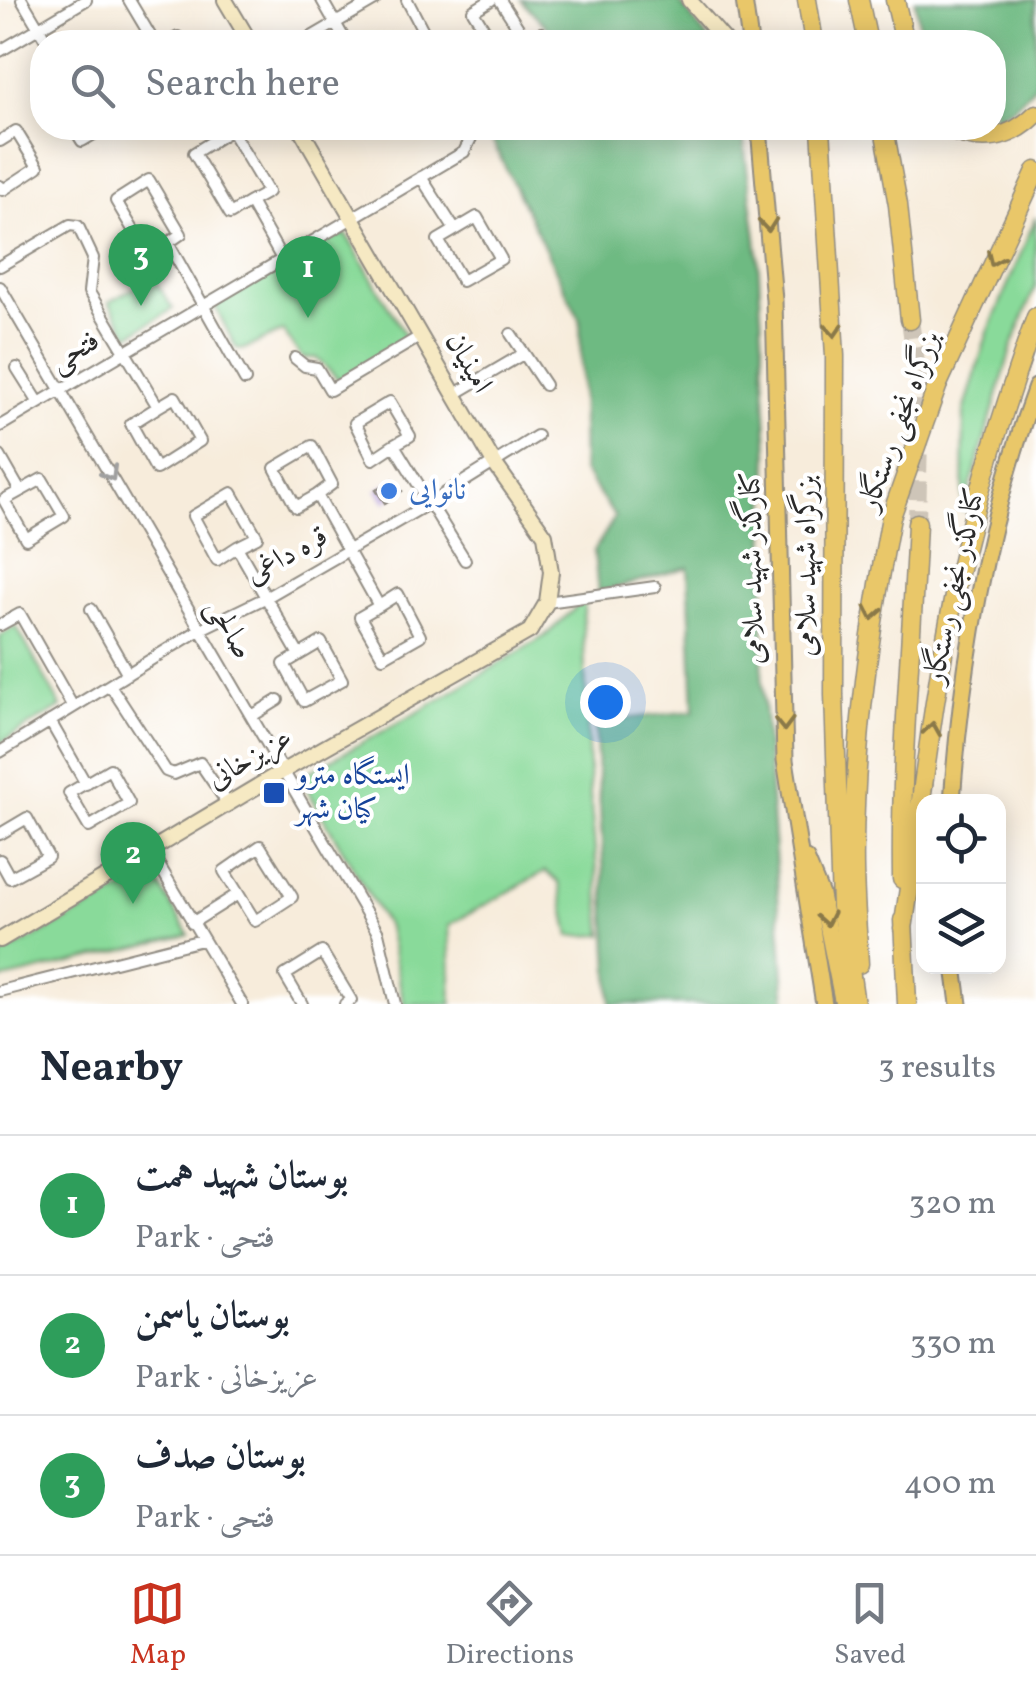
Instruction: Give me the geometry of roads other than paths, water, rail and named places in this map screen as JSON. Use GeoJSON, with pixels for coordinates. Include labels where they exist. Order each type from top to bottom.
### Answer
{"type":"FeatureCollection","features":[{"type":"Feature","properties":{"kind":"highway"},"geometry":{"type":"LineString","coordinates":[[807,0],[812,30]]}},
{"type":"Feature","properties":{"kind":"highway"},"geometry":{"type":"LineString","coordinates":[[859,0],[865,30]]}},
{"type":"Feature","properties":{"kind":"highway"},"geometry":{"type":"LineString","coordinates":[[895,0],[903,30]]}},
{"type":"Feature","properties":{"kind":"highway"},"geometry":{"type":"LineString","coordinates":[[1006,136],[1036,114]]}},
{"type":"Feature","properties":{"kind":"highway","name":"بزرگراه شهید سلامی"},"geometry":{"type":"LineString","coordinates":[[822,140],[835,356],[834,695],[840,906],[858,1004]]}},
{"type":"Feature","properties":{"kind":"highway"},"geometry":{"type":"LineString","coordinates":[[886,140],[898,205],[910,320]]}},
{"type":"Feature","properties":{"kind":"highway","name":"بزرگراه نجفی رستگار"},"geometry":{"type":"LineString","coordinates":[[858,1004],[854,850],[859,732],[870,629],[891,517],[938,384],[1036,171]]}},
{"type":"Feature","properties":{"kind":"highway"},"geometry":{"type":"LineString","coordinates":[[903,929],[932,721],[954,598],[1000,414],[1036,318]]}},
{"type":"Feature","properties":{"kind":"highway"},"geometry":{"type":"LineString","coordinates":[[907,1004],[903,768],[917,523]]}},
{"type":"Feature","properties":{"kind":"main road"},"geometry":{"type":"LineString","coordinates":[[225,0],[243,30]]}},
{"type":"Feature","properties":{"kind":"main road"},"geometry":{"type":"LineString","coordinates":[[689,0],[715,30]]}},
{"type":"Feature","properties":{"kind":"main road"},"geometry":{"type":"LineString","coordinates":[[744,0],[748,30]]}},
{"type":"Feature","properties":{"kind":"main road","name":"امینیان"},"geometry":{"type":"LineString","coordinates":[[307,140],[494,462],[544,535],[550,572],[547,602]]}},
{"type":"Feature","properties":{"kind":"main road","name":"کنارگذر شهید سلامی"},"geometry":{"type":"LineString","coordinates":[[758,140],[774,300],[785,760],[824,1004]]}},
{"type":"Feature","properties":{"kind":"main road","name":"کنارگذر نجفی رستگار"},"geometry":{"type":"LineString","coordinates":[[953,794],[959,699],[978,588],[999,498],[1036,387]]}},
{"type":"Feature","properties":{"kind":"main road","name":"عزیزخانی"},"geometry":{"type":"LineString","coordinates":[[0,940],[283,770],[530,631],[547,602]]}},
{"type":"Feature","properties":{"kind":"main road"},"geometry":{"type":"LineString","coordinates":[[796,838],[821,894],[844,1004]]}},
{"type":"Feature","properties":{"kind":"main road"},"geometry":{"type":"LineString","coordinates":[[955,974],[959,1004]]}},
{"type":"Feature","properties":{"kind":"street"},"geometry":{"type":"LineString","coordinates":[[22,0],[38,28]]}},
{"type":"Feature","properties":{"kind":"street"},"geometry":{"type":"LineString","coordinates":[[35,30],[86,0]]}},
{"type":"Feature","properties":{"kind":"street"},"geometry":{"type":"LineString","coordinates":[[129,0],[147,30]]}},
{"type":"Feature","properties":{"kind":"street"},"geometry":{"type":"LineString","coordinates":[[322,0],[338,30]]}},
{"type":"Feature","properties":{"kind":"street"},"geometry":{"type":"LineString","coordinates":[[324,30],[375,0]]}},
{"type":"Feature","properties":{"kind":"street"},"geometry":{"type":"LineString","coordinates":[[407,0],[423,30]]}},
{"type":"Feature","properties":{"kind":"street"},"geometry":{"type":"LineString","coordinates":[[485,30],[473,11],[491,0]]}},
{"type":"Feature","properties":{"kind":"street"},"geometry":{"type":"LineString","coordinates":[[500,0],[515,30]]}},
{"type":"Feature","properties":{"kind":"street"},"geometry":{"type":"LineString","coordinates":[[0,51],[30,33]]}},
{"type":"Feature","properties":{"kind":"street"},"geometry":{"type":"LineString","coordinates":[[0,141],[16,130],[38,167],[2,190],[0,186]]}},
{"type":"Feature","properties":{"kind":"street"},"geometry":{"type":"LineString","coordinates":[[214,140],[194,152],[230,214],[268,192],[237,140]]}},
{"type":"Feature","properties":{"kind":"street","name":"فتحی"},"geometry":{"type":"LineString","coordinates":[[0,426],[464,152],[470,140]]}},
{"type":"Feature","properties":{"kind":"street"},"geometry":{"type":"LineString","coordinates":[[421,177],[455,230]]}},
{"type":"Feature","properties":{"kind":"street"},"geometry":{"type":"LineString","coordinates":[[149,180],[182,234],[168,242],[148,255],[116,201],[149,180]]}},
{"type":"Feature","properties":{"kind":"street"},"geometry":{"type":"LineString","coordinates":[[250,202],[282,259]]}},
{"type":"Feature","properties":{"kind":"street"},"geometry":{"type":"LineString","coordinates":[[477,216],[501,259],[462,281],[438,240],[455,230],[477,216]]}},
{"type":"Feature","properties":{"kind":"street"},"geometry":{"type":"LineString","coordinates":[[0,266],[70,224],[78,226],[93,258],[89,292],[158,407]]}},
{"type":"Feature","properties":{"kind":"street"},"geometry":{"type":"LineString","coordinates":[[168,242],[245,380]]}},
{"type":"Feature","properties":{"kind":"street","name":"صالحی"},"geometry":{"type":"LineString","coordinates":[[0,287],[378,933],[395,1004]]}},
{"type":"Feature","properties":{"kind":"street"},"geometry":{"type":"LineString","coordinates":[[511,334],[544,385]]}},
{"type":"Feature","properties":{"kind":"street"},"geometry":{"type":"LineString","coordinates":[[294,358],[317,368],[330,390],[421,336]]}},
{"type":"Feature","properties":{"kind":"street"},"geometry":{"type":"LineString","coordinates":[[454,394],[523,354]]}},
{"type":"Feature","properties":{"kind":"street"},"geometry":{"type":"LineString","coordinates":[[18,368],[38,403]]}},
{"type":"Feature","properties":{"kind":"street"},"geometry":{"type":"LineString","coordinates":[[175,397],[200,441],[156,469],[130,424],[158,407],[175,397]]}},
{"type":"Feature","properties":{"kind":"street"},"geometry":{"type":"LineString","coordinates":[[390,402],[410,436],[394,445],[373,459],[354,423],[390,402]]}},
{"type":"Feature","properties":{"kind":"street","name":"قره داغی"},"geometry":{"type":"LineString","coordinates":[[0,752],[201,630],[267,598],[428,504],[537,436]]}},
{"type":"Feature","properties":{"kind":"street"},"geometry":{"type":"LineString","coordinates":[[394,445],[465,560]]}},
{"type":"Feature","properties":{"kind":"street"},"geometry":{"type":"LineString","coordinates":[[312,446],[332,484],[317,494],[296,507],[275,468],[312,446]]}},
{"type":"Feature","properties":{"kind":"street"},"geometry":{"type":"LineString","coordinates":[[0,456],[20,492]]}},
{"type":"Feature","properties":{"kind":"street"},"geometry":{"type":"LineString","coordinates":[[42,479],[64,516],[26,539],[4,500],[20,492],[42,479]]}},
{"type":"Feature","properties":{"kind":"street"},"geometry":{"type":"LineString","coordinates":[[232,493],[257,536],[238,547],[217,560],[193,516],[232,493]]}},
{"type":"Feature","properties":{"kind":"street"},"geometry":{"type":"LineString","coordinates":[[317,494],[380,606]]}},
{"type":"Feature","properties":{"kind":"street"},"geometry":{"type":"LineString","coordinates":[[238,547],[299,655]]}},
{"type":"Feature","properties":{"kind":"street"},"geometry":{"type":"LineString","coordinates":[[547,602],[655,587]]}},
{"type":"Feature","properties":{"kind":"street"},"geometry":{"type":"LineString","coordinates":[[398,594],[420,636],[383,657],[360,617],[380,606],[398,594]]}},
{"type":"Feature","properties":{"kind":"street"},"geometry":{"type":"LineString","coordinates":[[91,609],[128,674]]}},
{"type":"Feature","properties":{"kind":"street"},"geometry":{"type":"LineString","coordinates":[[0,625],[20,614],[73,707]]}},
{"type":"Feature","properties":{"kind":"street"},"geometry":{"type":"LineString","coordinates":[[321,642],[342,680],[304,701],[284,664],[299,655],[321,642]]}},
{"type":"Feature","properties":{"kind":"street"},"geometry":{"type":"LineString","coordinates":[[110,684],[166,772],[174,774],[200,763],[228,804]]}},
{"type":"Feature","properties":{"kind":"street"},"geometry":{"type":"LineString","coordinates":[[252,716],[278,700]]}},
{"type":"Feature","properties":{"kind":"street"},"geometry":{"type":"LineString","coordinates":[[50,721],[86,784]]}},
{"type":"Feature","properties":{"kind":"street"},"geometry":{"type":"LineString","coordinates":[[110,769],[129,803],[88,827],[69,792],[86,784],[110,769]]}},
{"type":"Feature","properties":{"kind":"street"},"geometry":{"type":"LineString","coordinates":[[0,860],[10,878],[48,857],[27,818],[2,830]]}},
{"type":"Feature","properties":{"kind":"street"},"geometry":{"type":"LineString","coordinates":[[260,846],[292,898],[255,921],[238,894],[224,870],[260,846]]}},
{"type":"Feature","properties":{"kind":"street"},"geometry":{"type":"LineString","coordinates":[[150,850],[242,1004]]}},
{"type":"Feature","properties":{"kind":"street"},"geometry":{"type":"LineString","coordinates":[[192,923],[238,894]]}},
{"type":"Feature","properties":{"kind":"street"},"geometry":{"type":"LineString","coordinates":[[0,991],[202,940]]}},
{"type":"Feature","properties":{"kind":"street"},"geometry":{"type":"LineString","coordinates":[[297,1002],[285,975],[322,952],[352,1000],[345,1004]]}},
{"type":"Feature","properties":{"kind":"tunnel"},"geometry":{"type":"LineString","coordinates":[[910,320],[920,392],[917,523]]}},
{"type":"Feature","properties":{"kind":"place","name":"بوستان صدف"},"geometry":{"type":"Point","coordinates":[141,306]}},
{"type":"Feature","properties":{"kind":"place","name":"بوستان شهید همت"},"geometry":{"type":"Point","coordinates":[308,318]}},
{"type":"Feature","properties":{"kind":"place","name":"نانوایی"},"geometry":{"type":"Point","coordinates":[389,491]}},
{"type":"Feature","properties":{"kind":"place","name":"ایستگاه مترو کیان شهر"},"geometry":{"type":"Point","coordinates":[274,793]}},
{"type":"Feature","properties":{"kind":"place","name":"بوستان یاسمن"},"geometry":{"type":"Point","coordinates":[133,904]}}]}
